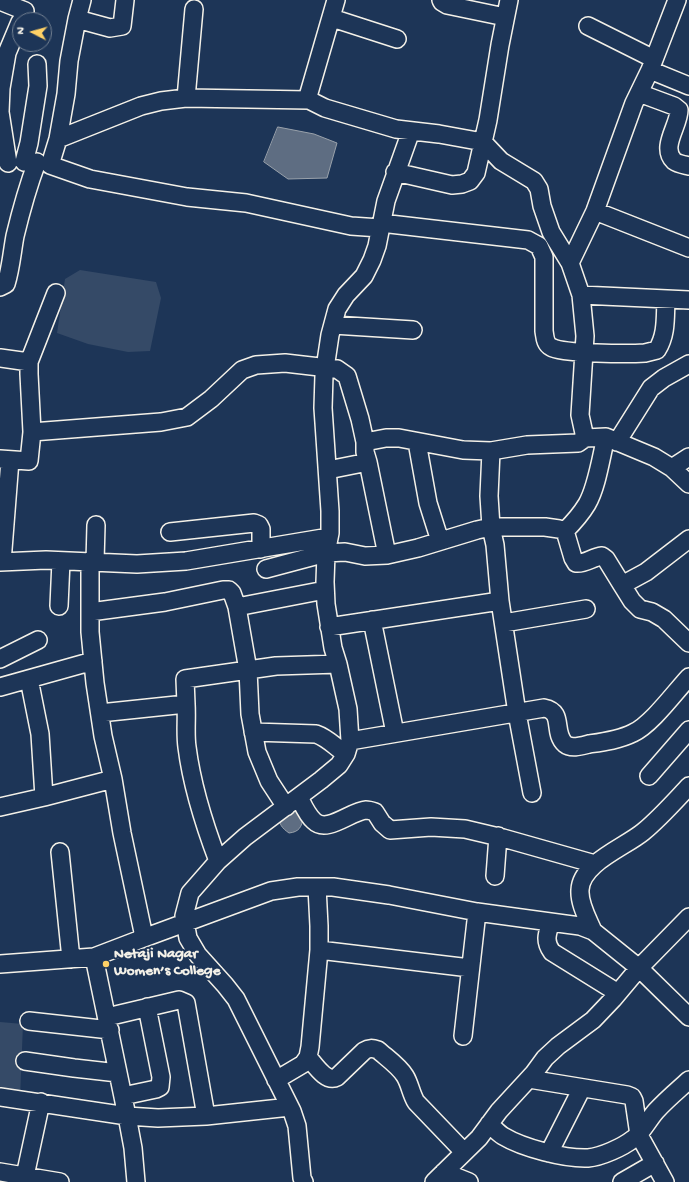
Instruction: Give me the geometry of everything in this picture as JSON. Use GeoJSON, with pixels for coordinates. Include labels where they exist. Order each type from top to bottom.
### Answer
{"type":"FeatureCollection","features":[{"type":"Feature","properties":{"kind":"street"},"geometry":{"type":"LineString","coordinates":[[0,0],[22,12]]}},
{"type":"Feature","properties":{"kind":"street"},"geometry":{"type":"LineString","coordinates":[[58,140],[66,94],[69,61],[82,0]]}},
{"type":"Feature","properties":{"kind":"street"},"geometry":{"type":"LineString","coordinates":[[77,19],[110,28],[122,26],[125,0]]}},
{"type":"Feature","properties":{"kind":"street"},"geometry":{"type":"LineString","coordinates":[[309,100],[309,93],[336,0]]}},
{"type":"Feature","properties":{"kind":"street"},"geometry":{"type":"LineString","coordinates":[[441,0],[447,5],[505,17]]}},
{"type":"Feature","properties":{"kind":"street"},"geometry":{"type":"LineString","coordinates":[[395,172],[452,185],[470,181],[476,172],[484,142],[509,0]]}},
{"type":"Feature","properties":{"kind":"street"},"geometry":{"type":"LineString","coordinates":[[570,262],[595,212],[618,144],[677,0]]}},
{"type":"Feature","properties":{"kind":"street"},"geometry":{"type":"LineString","coordinates":[[186,98],[194,9]]}},
{"type":"Feature","properties":{"kind":"street"},"geometry":{"type":"LineString","coordinates":[[332,18],[397,39]]}},
{"type":"Feature","properties":{"kind":"street"},"geometry":{"type":"LineString","coordinates":[[588,26],[689,86]]}},
{"type":"Feature","properties":{"kind":"street"},"geometry":{"type":"LineString","coordinates":[[12,41],[7,53],[1,88],[0,112],[24,163]]}},
{"type":"Feature","properties":{"kind":"street"},"geometry":{"type":"LineString","coordinates":[[0,287],[6,284],[24,199],[24,163],[29,143],[38,86],[37,64]]}},
{"type":"Feature","properties":{"kind":"street"},"geometry":{"type":"LineString","coordinates":[[639,93],[674,106],[679,110],[679,117],[670,141],[669,153],[675,161],[689,166]]}},
{"type":"Feature","properties":{"kind":"street"},"geometry":{"type":"LineString","coordinates":[[24,163],[58,140],[141,106],[161,101],[186,98],[309,100],[325,108],[396,129],[411,130],[484,142],[501,161],[534,181],[539,189],[542,206],[551,232],[570,262],[581,295],[585,336],[580,415],[585,438]]}},
{"type":"Feature","properties":{"kind":"street"},"geometry":{"type":"LineString","coordinates":[[304,1182],[302,1178],[297,1126],[290,1107],[236,999],[198,955],[188,938],[184,916],[190,893],[218,861],[245,837],[339,765],[348,747],[348,709],[333,648],[326,610],[328,470],[324,408],[324,368],[337,309],[346,295],[364,276],[372,260],[386,201],[411,130]]}},
{"type":"Feature","properties":{"kind":"street"},"geometry":{"type":"LineString","coordinates":[[24,163],[97,181],[187,197],[246,203],[350,226],[380,226],[528,240],[539,246],[544,257],[544,331],[546,341],[549,346],[556,350],[647,353],[657,350],[662,342],[664,333],[666,299]]}},
{"type":"Feature","properties":{"kind":"street"},"geometry":{"type":"LineString","coordinates":[[595,212],[689,248]]}},
{"type":"Feature","properties":{"kind":"street"},"geometry":{"type":"LineString","coordinates":[[56,293],[30,362],[29,374],[32,432],[29,461],[5,460],[1,562],[61,560],[137,564],[186,561],[306,540],[328,545],[345,552],[365,556],[387,555],[477,530],[491,528],[545,527],[565,531]]}},
{"type":"Feature","properties":{"kind":"street"},"geometry":{"type":"LineString","coordinates":[[581,295],[689,300]]}},
{"type":"Feature","properties":{"kind":"street"},"geometry":{"type":"LineString","coordinates":[[333,325],[413,330]]}},
{"type":"Feature","properties":{"kind":"street"},"geometry":{"type":"LineString","coordinates":[[0,358],[30,362]]}},
{"type":"Feature","properties":{"kind":"street"},"geometry":{"type":"LineString","coordinates":[[32,432],[161,422],[187,417],[211,399],[242,370],[256,365],[285,364],[337,369],[346,376],[360,419],[365,442],[365,452],[387,555]]}},
{"type":"Feature","properties":{"kind":"street"},"geometry":{"type":"LineString","coordinates":[[565,531],[588,503],[611,439],[651,388],[664,378],[689,364]]}},
{"type":"Feature","properties":{"kind":"street"},"geometry":{"type":"LineString","coordinates":[[365,442],[386,438],[399,438],[463,450],[491,451],[527,445],[578,443],[585,438],[611,439],[654,457],[672,468],[689,484]]}},
{"type":"Feature","properties":{"kind":"street"},"geometry":{"type":"LineString","coordinates":[[417,442],[428,503],[440,541]]}},
{"type":"Feature","properties":{"kind":"street"},"geometry":{"type":"LineString","coordinates":[[491,451],[489,496],[491,528],[495,545],[500,601],[517,713],[532,793]]}},
{"type":"Feature","properties":{"kind":"street"},"geometry":{"type":"LineString","coordinates":[[672,468],[689,457]]}},
{"type":"Feature","properties":{"kind":"street"},"geometry":{"type":"LineString","coordinates":[[328,470],[368,462]]}},
{"type":"Feature","properties":{"kind":"street"},"geometry":{"type":"LineString","coordinates":[[170,532],[254,523],[259,524],[261,529],[261,549]]}},
{"type":"Feature","properties":{"kind":"street"},"geometry":{"type":"LineString","coordinates":[[96,525],[92,562],[90,612],[90,632],[93,661],[103,736],[143,932],[141,939]]}},
{"type":"Feature","properties":{"kind":"street"},"geometry":{"type":"LineString","coordinates":[[565,531],[573,558],[576,563],[583,563],[596,556],[602,556],[606,559],[632,601],[640,609],[652,612],[664,619],[689,643]]}},
{"type":"Feature","properties":{"kind":"street"},"geometry":{"type":"LineString","coordinates":[[622,585],[646,572],[689,539]]}},
{"type":"Feature","properties":{"kind":"street"},"geometry":{"type":"LineString","coordinates":[[266,569],[328,545]]}},
{"type":"Feature","properties":{"kind":"street"},"geometry":{"type":"LineString","coordinates":[[59,606],[61,560]]}},
{"type":"Feature","properties":{"kind":"street"},"geometry":{"type":"LineString","coordinates":[[90,612],[165,602],[229,590],[232,593],[237,607],[248,670],[250,714],[257,752],[269,781],[319,825],[329,825],[357,812],[367,810],[375,812],[382,823],[390,830],[431,827],[465,829],[498,836],[595,864]]}},
{"type":"Feature","properties":{"kind":"street"},"geometry":{"type":"LineString","coordinates":[[237,607],[326,590]]}},
{"type":"Feature","properties":{"kind":"street"},"geometry":{"type":"LineString","coordinates":[[329,627],[500,601]]}},
{"type":"Feature","properties":{"kind":"street"},"geometry":{"type":"LineString","coordinates":[[504,623],[586,609]]}},
{"type":"Feature","properties":{"kind":"street"},"geometry":{"type":"LineString","coordinates":[[372,620],[395,733]]}},
{"type":"Feature","properties":{"kind":"street"},"geometry":{"type":"LineString","coordinates":[[0,659],[38,640]]}},
{"type":"Feature","properties":{"kind":"street"},"geometry":{"type":"LineString","coordinates":[[0,687],[93,661]]}},
{"type":"Feature","properties":{"kind":"street"},"geometry":{"type":"LineString","coordinates":[[218,861],[205,828],[189,761],[186,734],[185,679],[276,666],[338,664]]}},
{"type":"Feature","properties":{"kind":"street"},"geometry":{"type":"LineString","coordinates":[[253,732],[316,734],[324,736],[337,749],[395,733],[544,708],[551,710],[556,715],[560,739],[567,745],[575,747],[608,741],[634,733],[647,723],[689,677]]}},
{"type":"Feature","properties":{"kind":"street"},"geometry":{"type":"LineString","coordinates":[[29,679],[40,734],[44,797]]}},
{"type":"Feature","properties":{"kind":"street"},"geometry":{"type":"LineString","coordinates":[[100,713],[186,704]]}},
{"type":"Feature","properties":{"kind":"street"},"geometry":{"type":"LineString","coordinates":[[649,776],[689,730]]}},
{"type":"Feature","properties":{"kind":"street"},"geometry":{"type":"LineString","coordinates":[[0,807],[113,779]]}},
{"type":"Feature","properties":{"kind":"street"},"geometry":{"type":"LineString","coordinates":[[593,931],[580,899],[580,889],[583,878],[595,864],[621,845],[641,833],[662,816],[689,786]]}},
{"type":"Feature","properties":{"kind":"street"},"geometry":{"type":"LineString","coordinates":[[495,876],[498,836]]}},
{"type":"Feature","properties":{"kind":"street"},"geometry":{"type":"LineString","coordinates":[[60,852],[71,959]]}},
{"type":"Feature","properties":{"kind":"street"},"geometry":{"type":"LineString","coordinates":[[0,964],[94,958],[185,921],[271,891],[298,887],[333,887],[389,895],[476,912],[580,926],[593,931],[640,968],[689,1017]]}},
{"type":"Feature","properties":{"kind":"street"},"geometry":{"type":"LineString","coordinates":[[276,1080],[303,1064],[308,1057],[318,950],[319,926],[317,887]]}},
{"type":"Feature","properties":{"kind":"street"},"geometry":{"type":"LineString","coordinates":[[463,1036],[476,912]]}},
{"type":"Feature","properties":{"kind":"street"},"geometry":{"type":"LineString","coordinates":[[439,1177],[479,1138],[499,1111],[529,1079],[545,1058],[558,1046],[593,1020],[689,917]]}},
{"type":"Feature","properties":{"kind":"street"},"geometry":{"type":"LineString","coordinates":[[551,922],[547,937],[547,946],[552,952],[618,993]]}},
{"type":"Feature","properties":{"kind":"street"},"geometry":{"type":"LineString","coordinates":[[318,950],[470,968]]}},
{"type":"Feature","properties":{"kind":"street"},"geometry":{"type":"LineString","coordinates":[[94,958],[127,1116],[133,1148],[136,1182]]}},
{"type":"Feature","properties":{"kind":"street"},"geometry":{"type":"LineString","coordinates":[[29,1021],[108,1024],[147,1007],[180,1000],[184,1001],[186,1003],[206,1116]]}},
{"type":"Feature","properties":{"kind":"street"},"geometry":{"type":"LineString","coordinates":[[123,1096],[160,1087],[160,1077],[147,1007]]}},
{"type":"Feature","properties":{"kind":"street"},"geometry":{"type":"LineString","coordinates":[[308,1057],[327,1078],[333,1079],[364,1051],[369,1048],[378,1050],[405,1076],[412,1096],[416,1102],[464,1152]]}},
{"type":"Feature","properties":{"kind":"street"},"geometry":{"type":"LineString","coordinates":[[25,1061],[118,1073]]}},
{"type":"Feature","properties":{"kind":"street"},"geometry":{"type":"LineString","coordinates":[[529,1079],[632,1097],[634,1101],[639,1134],[665,1182]]}},
{"type":"Feature","properties":{"kind":"street"},"geometry":{"type":"LineString","coordinates":[[489,1124],[504,1136],[549,1153],[588,1158],[622,1145],[639,1134],[643,1126],[656,1111],[689,1080]]}},
{"type":"Feature","properties":{"kind":"street"},"geometry":{"type":"LineString","coordinates":[[549,1153],[582,1088]]}},
{"type":"Feature","properties":{"kind":"street"},"geometry":{"type":"LineString","coordinates":[[0,1097],[127,1116],[158,1118],[206,1116],[290,1107]]}},
{"type":"Feature","properties":{"kind":"street"},"geometry":{"type":"LineString","coordinates":[[26,1179],[41,1102]]}},
{"type":"Feature","properties":{"kind":"street"},"geometry":{"type":"LineString","coordinates":[[622,1182],[655,1163]]}},
{"type":"Feature","properties":{"kind":"street"},"geometry":{"type":"LineString","coordinates":[[0,1172],[26,1179],[60,1182]]}},
{"type":"Feature","properties":{"kind":"street"},"geometry":{"type":"LineString","coordinates":[[439,1177],[469,1182]]}},
{"type":"Feature","properties":{"kind":"shaded area"},"geometry":{"type":"Polygon","coordinates":[[[278,127],[314,134],[337,143],[327,178],[288,179],[264,162],[278,127]]]}},
{"type":"Feature","properties":{"kind":"shaded area"},"geometry":{"type":"Polygon","coordinates":[[[80,270],[156,282],[161,298],[150,351],[128,352],[88,344],[57,333],[65,279],[80,270]]]}},
{"type":"Feature","properties":{"kind":"shaded area"},"geometry":{"type":"Polygon","coordinates":[[[297,809],[303,817],[302,824],[298,830],[289,833],[281,826],[280,815],[297,809]]]}},
{"type":"Feature","properties":{"kind":"shaded area"},"geometry":{"type":"Polygon","coordinates":[[[0,1022],[23,1024],[20,1099],[0,1096],[0,1022]]]}},
{"type":"Feature","properties":{"kind":"place","name":"Netaji Nagar Women’s College"},"geometry":{"type":"Point","coordinates":[106,964]}}]}
